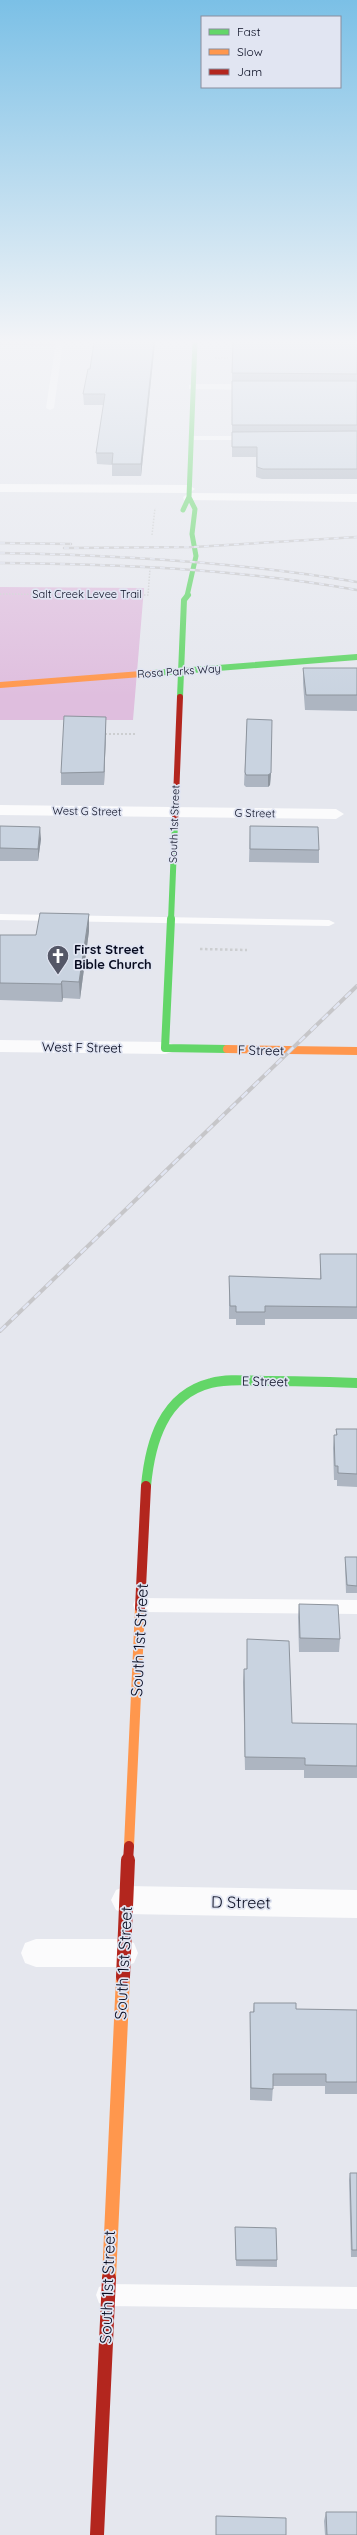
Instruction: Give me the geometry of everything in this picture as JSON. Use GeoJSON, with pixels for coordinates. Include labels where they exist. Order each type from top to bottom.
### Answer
{"type":"FeatureCollection","features":[{"type":"Feature","properties":{"kind":"main road","name":"South 1st Street"},"geometry":{"type":"LineString","coordinates":[[182,523],[183,509],[189,493],[191,460]]}},
{"type":"Feature","properties":{"kind":"main road","name":"South 1st Street"},"geometry":{"type":"LineString","coordinates":[[165,1048],[184,600],[190,594],[191,571],[196,556],[192,534],[195,509],[189,493]]}},
{"type":"Feature","properties":{"kind":"main road"},"geometry":{"type":"LineString","coordinates":[[177,594],[184,600]]}},
{"type":"Feature","properties":{"kind":"main road","name":"Rosa Parks Way"},"geometry":{"type":"LineString","coordinates":[[171,658],[194,657]]}},
{"type":"Feature","properties":{"kind":"main road","name":"Rosa Parks Way"},"geometry":{"type":"LineString","coordinates":[[0,685],[357,657]]}},
{"type":"Feature","properties":{"kind":"main road","name":"F Street"},"geometry":{"type":"LineString","coordinates":[[165,1048],[357,1051]]}},
{"type":"Feature","properties":{"kind":"main road","name":"E Street"},"geometry":{"type":"LineString","coordinates":[[176,1400],[191,1390],[221,1381],[357,1382]]}},
{"type":"Feature","properties":{"kind":"main road","name":"South 1st Street"},"geometry":{"type":"LineString","coordinates":[[97,2535],[147,1460],[151,1440],[159,1420],[176,1400]]}},
{"type":"Feature","properties":{"kind":"street"},"geometry":{"type":"LineString","coordinates":[[0,488],[357,498]]}},
{"type":"Feature","properties":{"kind":"street","name":"West G Street"},"geometry":{"type":"LineString","coordinates":[[0,810],[175,812]]}},
{"type":"Feature","properties":{"kind":"street","name":"G Street"},"geometry":{"type":"LineString","coordinates":[[175,812],[336,814]]}},
{"type":"Feature","properties":{"kind":"street","name":"West F Street"},"geometry":{"type":"LineString","coordinates":[[0,1046],[165,1048]]}},
{"type":"Feature","properties":{"kind":"street","name":"D Street"},"geometry":{"type":"LineString","coordinates":[[126,1900],[357,1904]]}},
{"type":"Feature","properties":{"kind":"street"},"geometry":{"type":"LineString","coordinates":[[36,1953],[123,1953]]}},
{"type":"Feature","properties":{"kind":"lane"},"geometry":{"type":"LineString","coordinates":[[0,917],[170,922],[329,923]]}},
{"type":"Feature","properties":{"kind":"lane"},"geometry":{"type":"LineString","coordinates":[[141,1605],[357,1607]]}},
{"type":"Feature","properties":{"kind":"lane"},"geometry":{"type":"LineString","coordinates":[[107,2295],[357,2298]]}},
{"type":"Feature","properties":{"kind":"path"},"geometry":{"type":"LineString","coordinates":[[152,535],[155,506]]}},
{"type":"Feature","properties":{"kind":"path","name":"Salt Creek Levee Trail"},"geometry":{"type":"LineString","coordinates":[[0,594],[148,595],[150,569]]}},
{"type":"Feature","properties":{"kind":"path"},"geometry":{"type":"LineString","coordinates":[[106,734],[138,734]]}},
{"type":"Feature","properties":{"kind":"path"},"geometry":{"type":"LineString","coordinates":[[200,949],[247,950]]}},
{"type":"Feature","properties":{"kind":"shaded area"},"geometry":{"type":"Polygon","coordinates":[[[0,587],[144,588],[133,720],[0,720],[0,587]]]}},
{"type":"Feature","properties":{"kind":"building"},"geometry":{"type":"Polygon","coordinates":[[[112,460],[141,460],[141,464],[112,464],[112,460]]]}},
{"type":"Feature","properties":{"kind":"building"},"geometry":{"type":"Polygon","coordinates":[[[257,460],[357,460],[357,469],[263,469],[257,467],[257,460]]]}},
{"type":"Feature","properties":{"kind":"building"},"geometry":{"type":"Polygon","coordinates":[[[303,668],[357,668],[357,695],[306,695],[303,668]]]}},
{"type":"Feature","properties":{"kind":"building"},"geometry":{"type":"Polygon","coordinates":[[[64,716],[106,717],[104,772],[61,773],[64,716]]]}},
{"type":"Feature","properties":{"kind":"building"},"geometry":{"type":"Polygon","coordinates":[[[247,719],[272,720],[271,773],[268,775],[246,775],[247,719]]]}},
{"type":"Feature","properties":{"kind":"building"},"geometry":{"type":"Polygon","coordinates":[[[0,826],[40,827],[38,849],[0,848],[0,826]]]}},
{"type":"Feature","properties":{"kind":"building"},"geometry":{"type":"Polygon","coordinates":[[[250,826],[318,827],[319,850],[250,849],[250,826]]]}},
{"type":"Feature","properties":{"kind":"building"},"geometry":{"type":"Polygon","coordinates":[[[40,913],[89,914],[79,982],[62,981],[61,984],[0,983],[0,935],[36,935],[40,913]]]}},
{"type":"Feature","properties":{"kind":"building"},"geometry":{"type":"Polygon","coordinates":[[[320,1254],[357,1254],[357,1307],[265,1306],[265,1312],[236,1312],[236,1306],[230,1306],[229,1276],[321,1279],[320,1254]]]}},
{"type":"Feature","properties":{"kind":"building"},"geometry":{"type":"Polygon","coordinates":[[[336,1429],[357,1429],[357,1474],[338,1473],[338,1466],[335,1466],[334,1435],[337,1435],[336,1429]]]}},
{"type":"Feature","properties":{"kind":"building"},"geometry":{"type":"Polygon","coordinates":[[[345,1557],[357,1557],[357,1586],[347,1585],[345,1557]]]}},
{"type":"Feature","properties":{"kind":"building"},"geometry":{"type":"Polygon","coordinates":[[[299,1604],[338,1605],[340,1639],[300,1638],[299,1604]]]}},
{"type":"Feature","properties":{"kind":"building"},"geometry":{"type":"Polygon","coordinates":[[[247,1639],[289,1641],[292,1723],[357,1724],[357,1766],[305,1765],[305,1758],[245,1757],[244,1669],[247,1669],[247,1639]]]}},
{"type":"Feature","properties":{"kind":"building"},"geometry":{"type":"Polygon","coordinates":[[[254,2003],[296,2003],[296,2009],[357,2010],[357,2082],[326,2082],[326,2074],[273,2074],[273,2089],[251,2088],[250,2012],[254,2012],[254,2003]]]}},
{"type":"Feature","properties":{"kind":"building"},"geometry":{"type":"Polygon","coordinates":[[[350,2173],[357,2173],[357,2250],[352,2250],[350,2173]]]}},
{"type":"Feature","properties":{"kind":"building"},"geometry":{"type":"Polygon","coordinates":[[[235,2227],[276,2228],[277,2260],[236,2260],[235,2227]]]}},
{"type":"Feature","properties":{"kind":"building"},"geometry":{"type":"Polygon","coordinates":[[[326,2512],[357,2512],[357,2535],[327,2535],[326,2512]]]}},
{"type":"Feature","properties":{"kind":"building"},"geometry":{"type":"Polygon","coordinates":[[[216,2516],[286,2518],[286,2535],[216,2535],[216,2516]]]}},
{"type":"Feature","properties":{"kind":"railway"},"geometry":{"type":"LineString","coordinates":[[64,548],[194,547],[357,537]]}},
{"type":"Feature","properties":{"kind":"railway"},"geometry":{"type":"LineString","coordinates":[[0,543],[71,544]]}},
{"type":"Feature","properties":{"kind":"railway"},"geometry":{"type":"LineString","coordinates":[[0,553],[179,561],[268,569],[357,582]]}},
{"type":"Feature","properties":{"kind":"railway"},"geometry":{"type":"LineString","coordinates":[[0,563],[135,566],[224,572],[357,590]]}},
{"type":"Feature","properties":{"kind":"railway"},"geometry":{"type":"LineString","coordinates":[[0,1331],[357,986]]}},
{"type":"Feature","properties":{"kind":"traffic: fast"},"geometry":{"type":"LineString","coordinates":[[183,510],[189,497],[190,460]]}},
{"type":"Feature","properties":{"kind":"traffic: fast"},"geometry":{"type":"LineString","coordinates":[[180,697],[184,600],[189,594],[191,571],[196,556],[192,534],[195,509],[189,497]]}},
{"type":"Feature","properties":{"kind":"traffic: fast"},"geometry":{"type":"LineString","coordinates":[[154,673],[357,657]]}},
{"type":"Feature","properties":{"kind":"traffic: fast"},"geometry":{"type":"LineString","coordinates":[[175,823],[165,1048],[227,1049]]}},
{"type":"Feature","properties":{"kind":"traffic: fast"},"geometry":{"type":"LineString","coordinates":[[146,1486],[150,1453],[161,1422],[180,1398],[194,1389],[218,1381],[234,1380],[357,1383]]}},
{"type":"Feature","properties":{"kind":"traffic: slow"},"geometry":{"type":"LineString","coordinates":[[0,685],[154,673]]}},
{"type":"Feature","properties":{"kind":"traffic: slow"},"geometry":{"type":"LineString","coordinates":[[227,1049],[357,1051]]}},
{"type":"Feature","properties":{"kind":"traffic: slow"},"geometry":{"type":"LineString","coordinates":[[129,1846],[140,1608]]}},
{"type":"Feature","properties":{"kind":"traffic: slow"},"geometry":{"type":"LineString","coordinates":[[109,2278],[123,1977]]}},
{"type":"Feature","properties":{"kind":"traffic: jam"},"geometry":{"type":"LineString","coordinates":[[175,823],[180,697]]}},
{"type":"Feature","properties":{"kind":"traffic: jam"},"geometry":{"type":"LineString","coordinates":[[140,1608],[146,1486]]}},
{"type":"Feature","properties":{"kind":"traffic: jam"},"geometry":{"type":"LineString","coordinates":[[123,1977],[129,1846]]}},
{"type":"Feature","properties":{"kind":"traffic: jam"},"geometry":{"type":"LineString","coordinates":[[97,2535],[109,2278]]}},
{"type":"Feature","properties":{"kind":"place","name":"First Street Bible Church"},"geometry":{"type":"Point","coordinates":[58,976]}}]}
